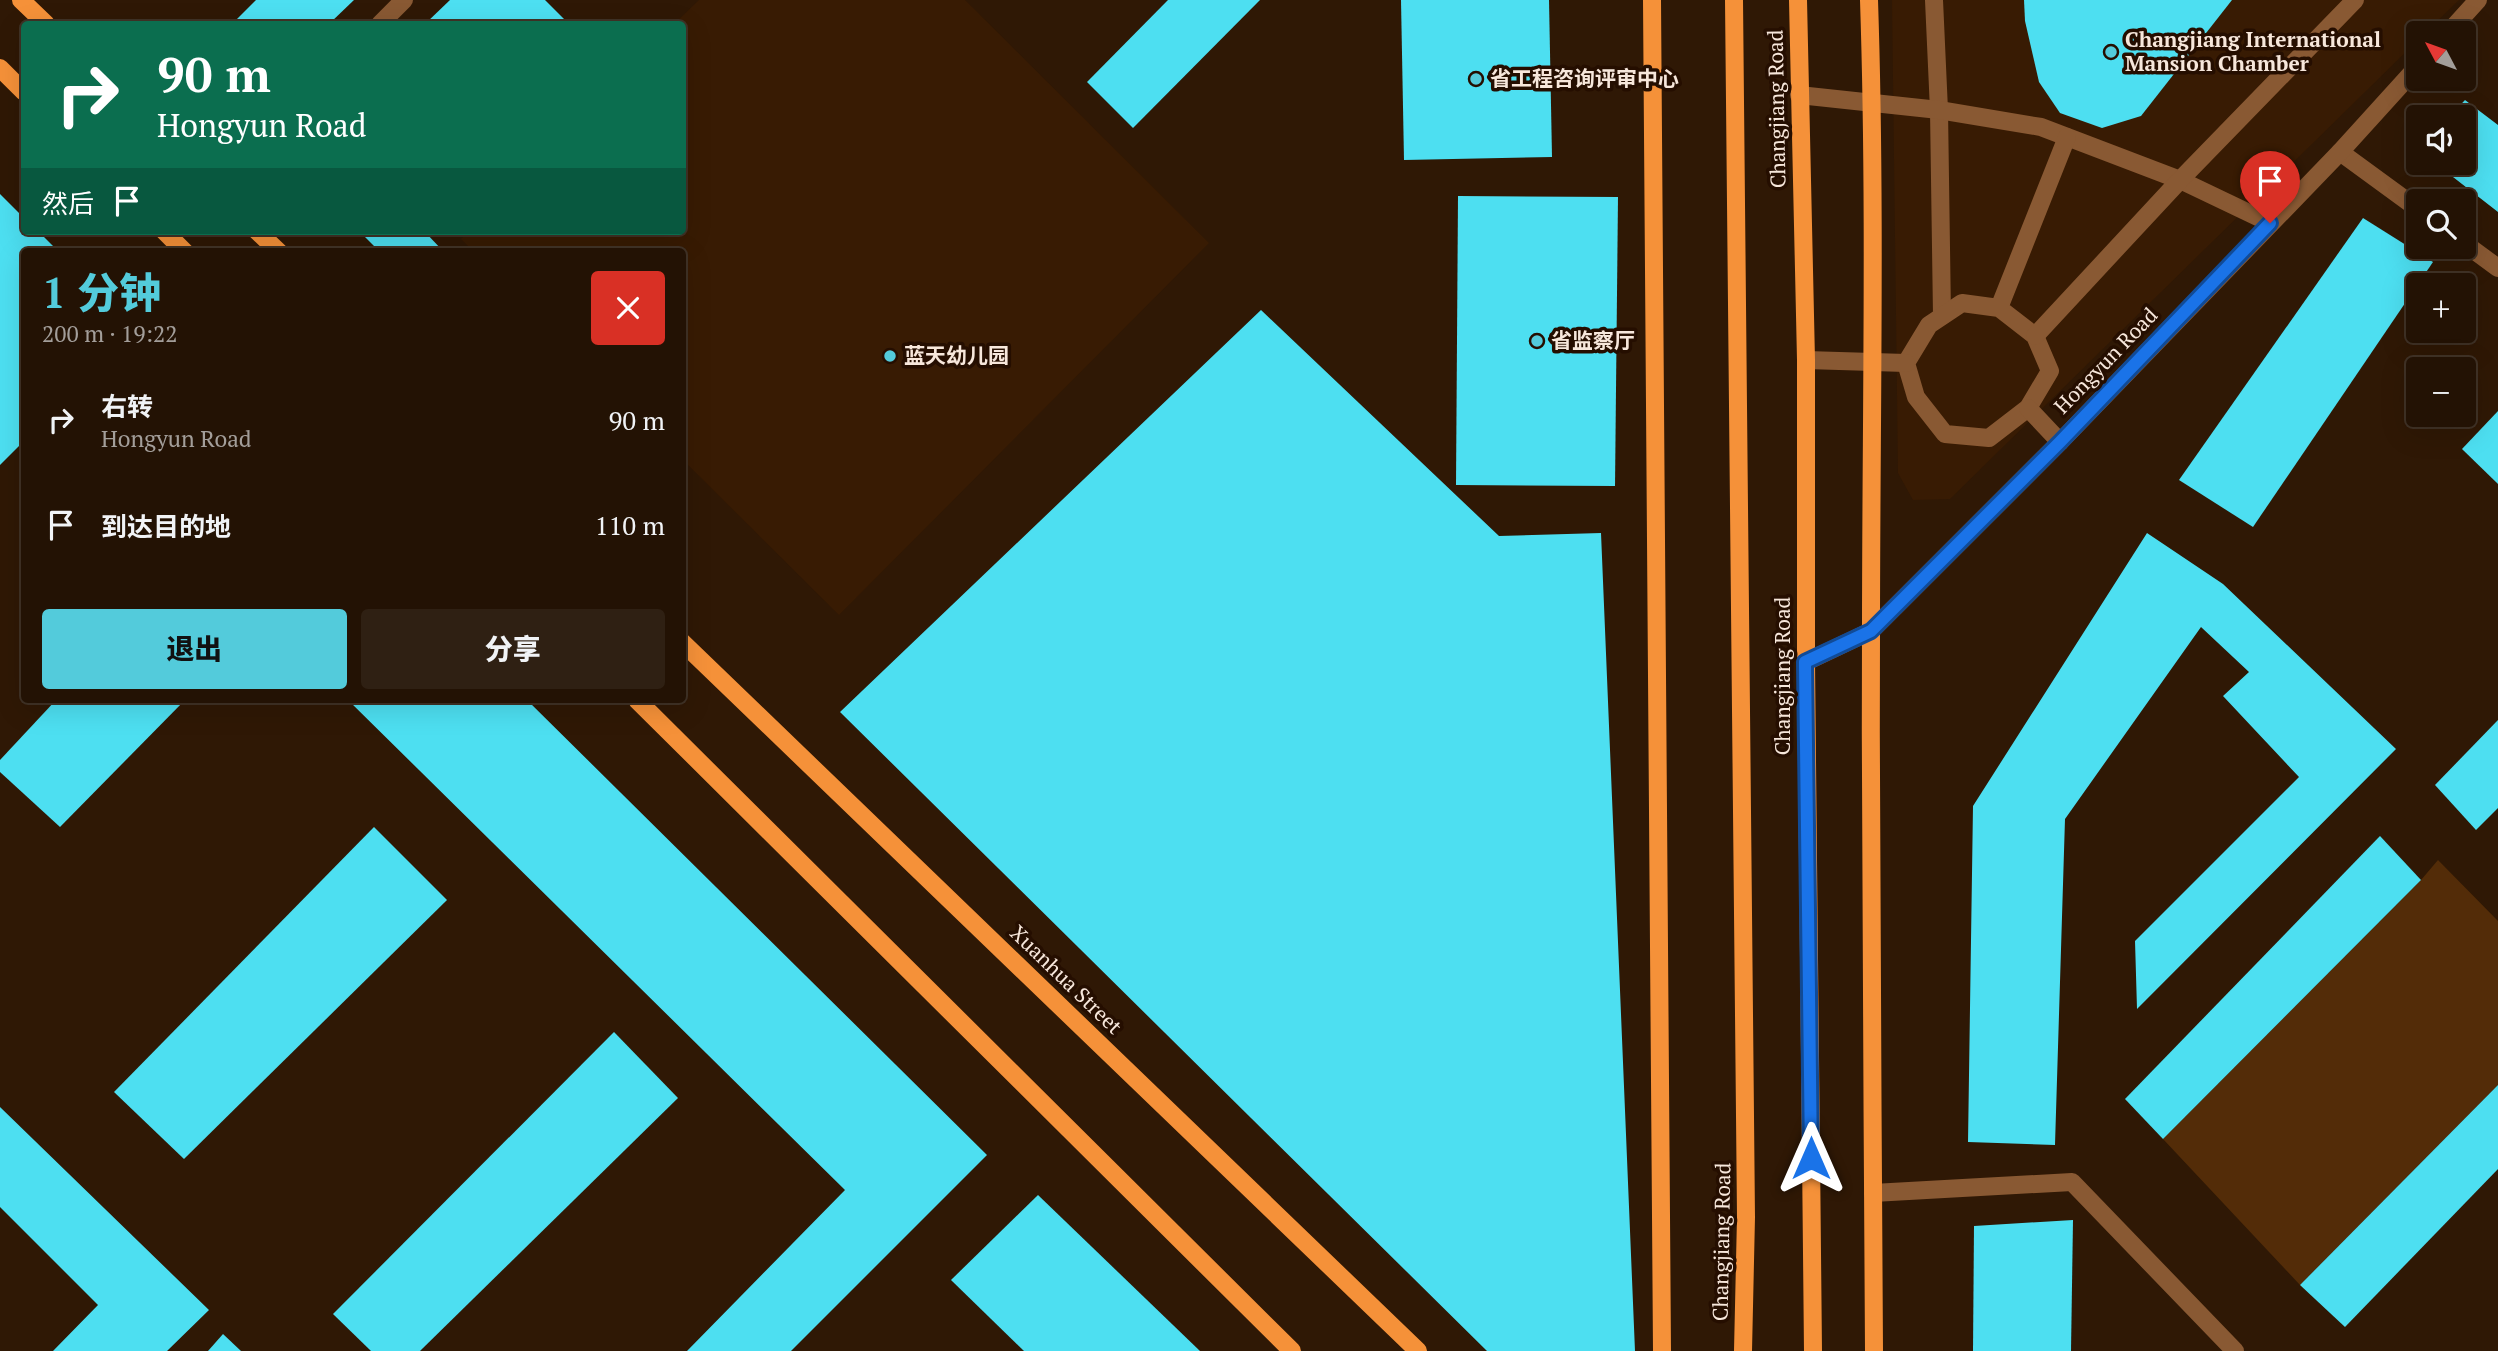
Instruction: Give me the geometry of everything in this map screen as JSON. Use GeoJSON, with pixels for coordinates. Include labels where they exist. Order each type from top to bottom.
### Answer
{"type":"FeatureCollection","features":[{"type":"Feature","properties":{"kind":"main road"},"geometry":{"type":"LineString","coordinates":[[21,0],[43,21]]}},
{"type":"Feature","properties":{"kind":"main road"},"geometry":{"type":"LineString","coordinates":[[1652,0],[1662,1351]]}},
{"type":"Feature","properties":{"kind":"main road","name":"Changjiang Road"},"geometry":{"type":"LineString","coordinates":[[1734,0],[1746,1203],[1743,1351]]}},
{"type":"Feature","properties":{"kind":"main road","name":"Changjiang Road"},"geometry":{"type":"LineString","coordinates":[[1798,0],[1806,360],[1805,662],[1813,1351]]}},
{"type":"Feature","properties":{"kind":"main road"},"geometry":{"type":"LineString","coordinates":[[1869,0],[1874,364],[1871,631],[1874,1351]]}},
{"type":"Feature","properties":{"kind":"main road"},"geometry":{"type":"LineString","coordinates":[[0,68],[21,89]]}},
{"type":"Feature","properties":{"kind":"main road"},"geometry":{"type":"LineString","coordinates":[[168,235],[181,248]]}},
{"type":"Feature","properties":{"kind":"main road"},"geometry":{"type":"LineString","coordinates":[[261,235],[275,248]]}},
{"type":"Feature","properties":{"kind":"main road","name":"Xuanhua Street"},"geometry":{"type":"LineString","coordinates":[[686,646],[1418,1351]]}},
{"type":"Feature","properties":{"kind":"main road"},"geometry":{"type":"LineString","coordinates":[[639,703],[1292,1351]]}},
{"type":"Feature","properties":{"kind":"street"},"geometry":{"type":"LineString","coordinates":[[383,21],[404,0]]}},
{"type":"Feature","properties":{"kind":"street"},"geometry":{"type":"LineString","coordinates":[[1934,0],[1939,110],[1942,316]]}},
{"type":"Feature","properties":{"kind":"street"},"geometry":{"type":"LineString","coordinates":[[2035,337],[2180,180],[2355,0]]}},
{"type":"Feature","properties":{"kind":"street"},"geometry":{"type":"LineString","coordinates":[[2459,21],[2478,0]]}},
{"type":"Feature","properties":{"kind":"street","name":"Hongyun Road"},"geometry":{"type":"LineString","coordinates":[[1805,662],[1871,631],[2060,442],[2340,152],[2406,79]]}},
{"type":"Feature","properties":{"kind":"street"},"geometry":{"type":"LineString","coordinates":[[1799,95],[1939,110],[2041,127],[2180,180],[2270,223]]}},
{"type":"Feature","properties":{"kind":"street"},"geometry":{"type":"LineString","coordinates":[[2000,308],[2067,137]]}},
{"type":"Feature","properties":{"kind":"street"},"geometry":{"type":"LineString","coordinates":[[2340,152],[2406,200]]}},
{"type":"Feature","properties":{"kind":"street"},"geometry":{"type":"LineString","coordinates":[[2476,252],[2498,268]]}},
{"type":"Feature","properties":{"kind":"street"},"geometry":{"type":"LineString","coordinates":[[1962,303],[2000,308],[2035,337],[2050,371],[2028,408],[1989,438],[1945,434],[1916,397],[1906,363],[1929,324],[1962,303]]}},
{"type":"Feature","properties":{"kind":"street"},"geometry":{"type":"LineString","coordinates":[[1806,360],[1906,363]]}},
{"type":"Feature","properties":{"kind":"street"},"geometry":{"type":"LineString","coordinates":[[2028,408],[2060,442]]}},
{"type":"Feature","properties":{"kind":"street"},"geometry":{"type":"LineString","coordinates":[[1873,1193],[2073,1182],[2235,1351]]}},
{"type":"Feature","properties":{"kind":"shaded area","name":"蓝天幼儿园"},"geometry":{"type":"Polygon","coordinates":[[[699,0],[965,0],[1209,243],[839,615],[686,463],[686,248],[470,248],[461,239],[465,235],[686,235],[686,21],[677,21],[699,0]]]}},
{"type":"Feature","properties":{"kind":"shaded area"},"geometry":{"type":"Polygon","coordinates":[[[1892,0],[2459,0],[2437,21],[2406,21],[2406,52],[1950,499],[1913,500],[1898,473],[1892,0]]]}},
{"type":"Feature","properties":{"kind":"shaded area"},"geometry":{"type":"Polygon","coordinates":[[[2438,860],[2498,921],[2498,1085],[2300,1285],[2163,1139],[2438,860]]]}},
{"type":"Feature","properties":{"kind":"building"},"geometry":{"type":"Polygon","coordinates":[[[256,0],[354,0],[332,21],[235,21],[256,0]]]}},
{"type":"Feature","properties":{"kind":"building"},"geometry":{"type":"Polygon","coordinates":[[[450,0],[545,0],[566,21],[428,21],[450,0]]]}},
{"type":"Feature","properties":{"kind":"building"},"geometry":{"type":"Polygon","coordinates":[[[1168,0],[1260,0],[1133,128],[1087,82],[1168,0]]]}},
{"type":"Feature","properties":{"kind":"building","name":"省工程咨询评审中心"},"geometry":{"type":"Polygon","coordinates":[[[1401,0],[1549,0],[1552,157],[1404,160],[1401,0]]]}},
{"type":"Feature","properties":{"kind":"building","name":"Changjiang International Mansion Chamber"},"geometry":{"type":"Polygon","coordinates":[[[2024,0],[2232,0],[2141,116],[2102,128],[2060,113],[2039,82],[2025,21],[2024,0]]]}},
{"type":"Feature","properties":{"kind":"building"},"geometry":{"type":"Polygon","coordinates":[[[2476,108],[2498,125],[2498,212],[2476,195],[2476,189],[2468,189],[2450,175],[2476,175],[2476,108]]]}},
{"type":"Feature","properties":{"kind":"building"},"geometry":{"type":"Polygon","coordinates":[[[0,194],[21,215],[21,235],[42,235],[55,248],[21,248],[21,444],[0,465],[0,194]]]}},
{"type":"Feature","properties":{"kind":"building","name":"省监察厅"},"geometry":{"type":"Polygon","coordinates":[[[1458,196],[1618,197],[1615,486],[1456,485],[1458,196]]]}},
{"type":"Feature","properties":{"kind":"building"},"geometry":{"type":"Polygon","coordinates":[[[2363,218],[2406,245],[2406,259],[2428,259],[2433,262],[2426,273],[2406,273],[2406,302],[2253,527],[2179,480],[2363,218]]]}},
{"type":"Feature","properties":{"kind":"building"},"geometry":{"type":"Polygon","coordinates":[[[363,235],[428,235],[440,248],[376,248],[363,235]]]}},
{"type":"Feature","properties":{"kind":"building"},"geometry":{"type":"Polygon","coordinates":[[[1261,310],[1499,536],[1601,533],[1635,1351],[1487,1351],[840,712],[1261,310]]]}},
{"type":"Feature","properties":{"kind":"building"},"geometry":{"type":"Polygon","coordinates":[[[2498,411],[2498,484],[2462,449],[2498,411]]]}},
{"type":"Feature","properties":{"kind":"building"},"geometry":{"type":"Polygon","coordinates":[[[2147,533],[2223,584],[2396,749],[2137,1009],[2135,941],[2299,777],[2223,696],[2249,672],[2201,627],[2065,819],[2055,1145],[1968,1142],[1973,806],[2147,533]]]}},
{"type":"Feature","properties":{"kind":"building"},"geometry":{"type":"Polygon","coordinates":[[[53,703],[182,703],[60,827],[0,772],[0,760],[53,703]]]}},
{"type":"Feature","properties":{"kind":"building"},"geometry":{"type":"Polygon","coordinates":[[[351,703],[530,703],[987,1155],[791,1351],[687,1351],[845,1190],[351,703]]]}},
{"type":"Feature","properties":{"kind":"building"},"geometry":{"type":"Polygon","coordinates":[[[2498,720],[2498,808],[2476,830],[2435,785],[2498,720]]]}},
{"type":"Feature","properties":{"kind":"building"},"geometry":{"type":"Polygon","coordinates":[[[374,827],[447,900],[184,1159],[114,1092],[374,827]]]}},
{"type":"Feature","properties":{"kind":"building"},"geometry":{"type":"Polygon","coordinates":[[[2380,836],[2421,880],[2163,1139],[2125,1099],[2380,836]]]}},
{"type":"Feature","properties":{"kind":"building"},"geometry":{"type":"Polygon","coordinates":[[[614,1032],[678,1098],[420,1351],[371,1351],[333,1314],[614,1032]]]}},
{"type":"Feature","properties":{"kind":"building"},"geometry":{"type":"Polygon","coordinates":[[[2498,1085],[2498,1169],[2345,1327],[2300,1285],[2498,1085]]]}},
{"type":"Feature","properties":{"kind":"building"},"geometry":{"type":"Polygon","coordinates":[[[0,1107],[209,1310],[167,1351],[53,1351],[98,1305],[0,1207],[0,1107]]]}},
{"type":"Feature","properties":{"kind":"building"},"geometry":{"type":"Polygon","coordinates":[[[1038,1195],[1200,1351],[1024,1351],[951,1280],[1038,1195]]]}},
{"type":"Feature","properties":{"kind":"building"},"geometry":{"type":"Polygon","coordinates":[[[2073,1220],[2071,1351],[1973,1351],[1974,1226],[2073,1220]]]}},
{"type":"Feature","properties":{"kind":"building"},"geometry":{"type":"Polygon","coordinates":[[[223,1334],[241,1351],[208,1351],[223,1334]]]}},
{"type":"Feature","properties":{"kind":"place","name":"Changjiang International Mansion Chamber"},"geometry":{"type":"Point","coordinates":[2111,52]}},
{"type":"Feature","properties":{"kind":"place","name":"省工程咨询评审中心"},"geometry":{"type":"Point","coordinates":[1476,79]}},
{"type":"Feature","properties":{"kind":"place","name":"省监察厅"},"geometry":{"type":"Point","coordinates":[1537,341]}},
{"type":"Feature","properties":{"kind":"place","name":"蓝天幼儿园"},"geometry":{"type":"Point","coordinates":[890,356]}},
{"type":"Feature","properties":{"kind":"route"},"geometry":{"type":"LineString","coordinates":[[1811,1158],[1805,662],[1871,631],[2060,442],[2270,223]]}}]}
